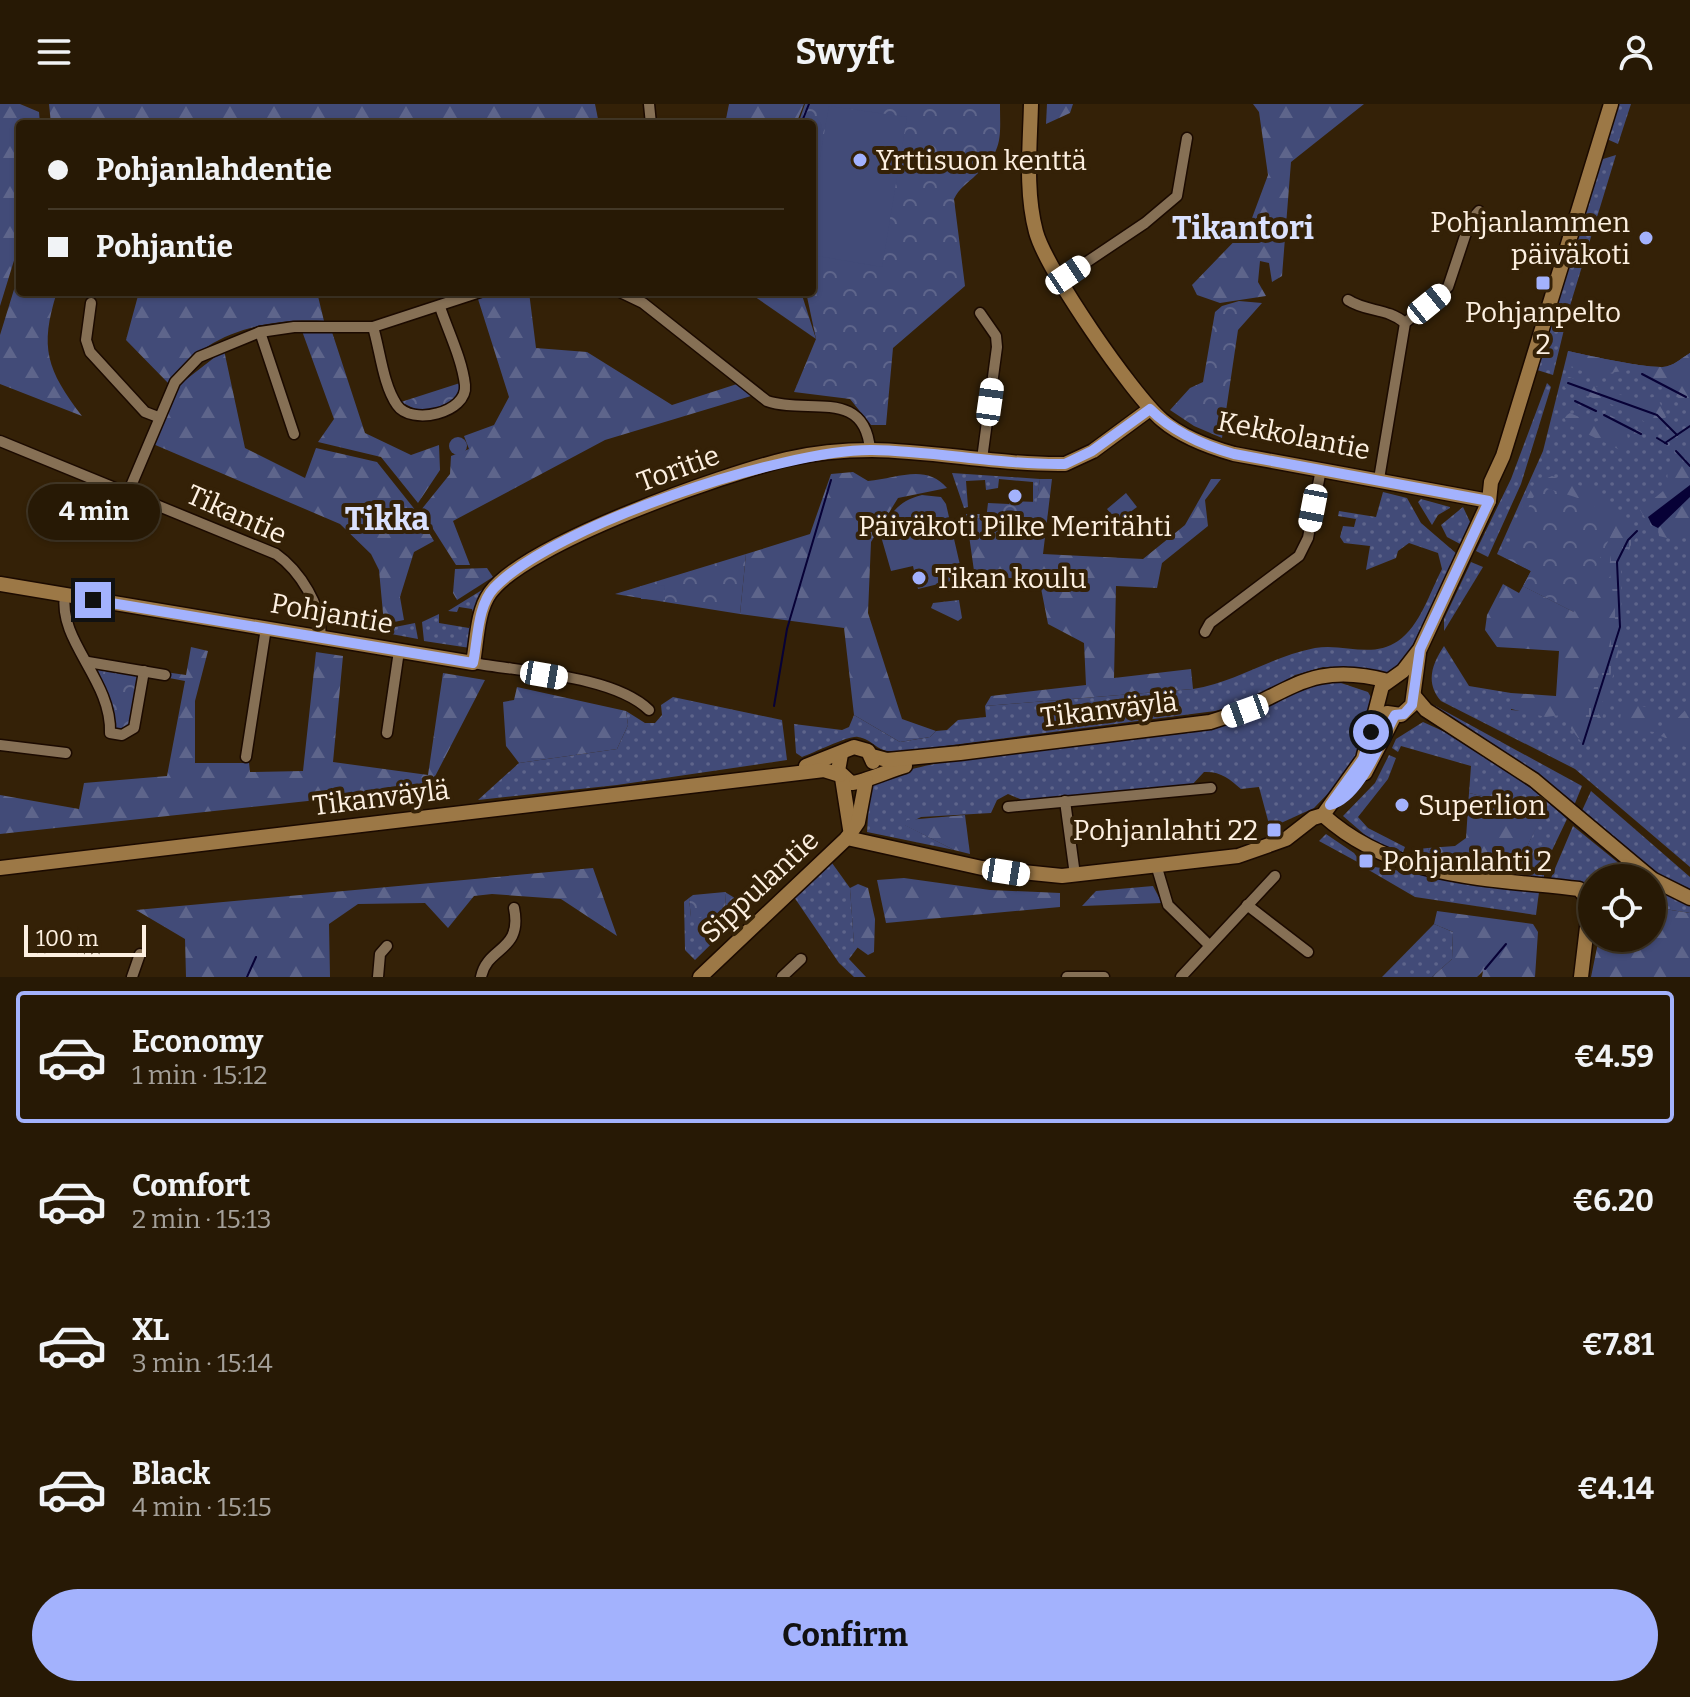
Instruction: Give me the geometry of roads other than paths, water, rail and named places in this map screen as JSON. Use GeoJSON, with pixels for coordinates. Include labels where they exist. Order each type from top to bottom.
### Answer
{"type":"FeatureCollection","features":[{"type":"Feature","properties":{"kind":"street","name":"Kekkolantie"},"geometry":{"type":"LineString","coordinates":[[1031,104],[1032,215],[1042,248],[1060,280],[1150,409],[1173,428],[1210,447],[1379,479],[1490,495]]}},
{"type":"Feature","properties":{"kind":"street"},"geometry":{"type":"LineString","coordinates":[[849,835],[1006,872],[1075,875],[1157,868],[1238,856],[1291,836],[1350,791],[1415,693],[1420,649],[1490,495],[1491,482],[1503,456],[1611,104]]}},
{"type":"Feature","properties":{"kind":"street"},"geometry":{"type":"LineString","coordinates":[[1060,280],[1177,196],[1187,138]]}},
{"type":"Feature","properties":{"kind":"street"},"geometry":{"type":"LineString","coordinates":[[1379,479],[1405,323],[1448,287],[1470,221],[1479,211]]}},
{"type":"Feature","properties":{"kind":"street"},"geometry":{"type":"LineString","coordinates":[[128,493],[175,382],[199,357],[260,332],[294,327],[373,327],[469,296]]}},
{"type":"Feature","properties":{"kind":"street"},"geometry":{"type":"LineString","coordinates":[[628,296],[643,303],[767,401],[779,405],[837,406],[851,412],[865,426],[870,450]]}},
{"type":"Feature","properties":{"kind":"street"},"geometry":{"type":"LineString","coordinates":[[1348,300],[1358,307],[1394,314],[1405,323]]}},
{"type":"Feature","properties":{"kind":"street"},"geometry":{"type":"LineString","coordinates":[[91,303],[86,340],[90,352],[145,412],[158,417]]}},
{"type":"Feature","properties":{"kind":"street"},"geometry":{"type":"LineString","coordinates":[[373,327],[395,403],[411,414],[433,413],[455,406],[461,400],[465,385],[440,307]]}},
{"type":"Feature","properties":{"kind":"street"},"geometry":{"type":"LineString","coordinates":[[980,313],[996,336],[997,347],[982,459]]}},
{"type":"Feature","properties":{"kind":"street"},"geometry":{"type":"LineString","coordinates":[[260,332],[294,434]]}},
{"type":"Feature","properties":{"kind":"street","name":"Toritie"},"geometry":{"type":"LineString","coordinates":[[473,663],[484,606],[492,590],[573,537],[788,459],[870,450],[1067,463],[1092,451],[1150,409]]}},
{"type":"Feature","properties":{"kind":"street","name":"Tikantie"},"geometry":{"type":"LineString","coordinates":[[0,441],[276,554],[289,563],[320,613],[320,637]]}},
{"type":"Feature","properties":{"kind":"street"},"geometry":{"type":"LineString","coordinates":[[1205,632],[1210,623],[1299,556],[1308,538],[1321,469]]}},
{"type":"Feature","properties":{"kind":"street","name":"Pohjantie"},"geometry":{"type":"LineString","coordinates":[[0,584],[473,663],[612,690],[631,696],[649,710]]}},
{"type":"Feature","properties":{"kind":"street"},"geometry":{"type":"LineString","coordinates":[[65,595],[65,620],[107,698],[110,733],[116,735],[134,728],[144,671]]}},
{"type":"Feature","properties":{"kind":"street"},"geometry":{"type":"LineString","coordinates":[[246,757],[266,628]]}},
{"type":"Feature","properties":{"kind":"street"},"geometry":{"type":"LineString","coordinates":[[1325,812],[1363,759],[1378,702],[1390,680],[1420,649]]}},
{"type":"Feature","properties":{"kind":"street"},"geometry":{"type":"LineString","coordinates":[[387,733],[399,651]]}},
{"type":"Feature","properties":{"kind":"street"},"geometry":{"type":"LineString","coordinates":[[88,662],[165,675]]}},
{"type":"Feature","properties":{"kind":"street","name":"Tikanväylä"},"geometry":{"type":"LineString","coordinates":[[872,756],[887,760],[960,753],[1210,722],[1260,704],[1302,679],[1315,675],[1405,681],[1426,710],[1534,780],[1634,864]]}},
{"type":"Feature","properties":{"kind":"street"},"geometry":{"type":"LineString","coordinates":[[1350,676],[1370,688],[1378,702],[1399,715],[1454,727]]}},
{"type":"Feature","properties":{"kind":"street"},"geometry":{"type":"LineString","coordinates":[[0,745],[66,753]]}},
{"type":"Feature","properties":{"kind":"street"},"geometry":{"type":"LineString","coordinates":[[859,747],[872,756],[869,777],[851,783],[841,776],[837,764],[841,754],[859,747]]}},
{"type":"Feature","properties":{"kind":"street","name":"Tikanväylä"},"geometry":{"type":"LineString","coordinates":[[869,777],[960,753]]}},
{"type":"Feature","properties":{"kind":"street","name":"Tikanväylä"},"geometry":{"type":"LineString","coordinates":[[768,777],[841,754]]}},
{"type":"Feature","properties":{"kind":"street","name":"Tikanväylä"},"geometry":{"type":"LineString","coordinates":[[0,868],[824,770],[841,776]]}},
{"type":"Feature","properties":{"kind":"street","name":"Sippulantie"},"geometry":{"type":"LineString","coordinates":[[841,776],[849,835]]}},
{"type":"Feature","properties":{"kind":"street","name":"Sippulantie"},"geometry":{"type":"LineString","coordinates":[[700,977],[849,835],[858,822],[869,777]]}},
{"type":"Feature","properties":{"kind":"street"},"geometry":{"type":"LineString","coordinates":[[1008,807],[1211,788]]}},
{"type":"Feature","properties":{"kind":"street"},"geometry":{"type":"LineString","coordinates":[[1065,801],[1075,875]]}},
{"type":"Feature","properties":{"kind":"street"},"geometry":{"type":"LineString","coordinates":[[1325,812],[1368,849],[1410,866],[1455,876],[1579,889],[1590,902],[1581,977]]}},
{"type":"Feature","properties":{"kind":"street"},"geometry":{"type":"LineString","coordinates":[[1157,868],[1168,905],[1209,945]]}},
{"type":"Feature","properties":{"kind":"street"},"geometry":{"type":"LineString","coordinates":[[1181,977],[1275,876]]}},
{"type":"Feature","properties":{"kind":"street","name":"Tikanväylä"},"geometry":{"type":"LineString","coordinates":[[1666,886],[1690,898]]}},
{"type":"Feature","properties":{"kind":"street"},"geometry":{"type":"LineString","coordinates":[[1247,905],[1308,952]]}},
{"type":"Feature","properties":{"kind":"street"},"geometry":{"type":"LineString","coordinates":[[481,977],[486,962],[509,946],[513,938],[514,908]]}},
{"type":"Feature","properties":{"kind":"street"},"geometry":{"type":"LineString","coordinates":[[378,977],[380,954],[387,946]]}},
{"type":"Feature","properties":{"kind":"street"},"geometry":{"type":"LineString","coordinates":[[132,977],[140,954]]}},
{"type":"Feature","properties":{"kind":"street"},"geometry":{"type":"LineString","coordinates":[[782,977],[801,959]]}},
{"type":"Feature","properties":{"kind":"street"},"geometry":{"type":"LineString","coordinates":[[1067,977],[1104,977]]}},
{"type":"Feature","properties":{"kind":"waterway"},"geometry":{"type":"LineString","coordinates":[[803,120],[809,104]]}},
{"type":"Feature","properties":{"kind":"waterway"},"geometry":{"type":"LineString","coordinates":[[1642,374],[1686,397]]}},
{"type":"Feature","properties":{"kind":"waterway"},"geometry":{"type":"LineString","coordinates":[[1568,383],[1657,415],[1677,435]]}},
{"type":"Feature","properties":{"kind":"waterway"},"geometry":{"type":"LineString","coordinates":[[1575,401],[1596,411]]}},
{"type":"Feature","properties":{"kind":"waterway"},"geometry":{"type":"LineString","coordinates":[[1604,415],[1641,434]]}},
{"type":"Feature","properties":{"kind":"waterway"},"geometry":{"type":"LineString","coordinates":[[1665,443],[1690,426]]}},
{"type":"Feature","properties":{"kind":"waterway"},"geometry":{"type":"LineString","coordinates":[[1657,438],[1667,444]]}},
{"type":"Feature","properties":{"kind":"waterway"},"geometry":{"type":"LineString","coordinates":[[1676,451],[1690,466]]}},
{"type":"Feature","properties":{"kind":"waterway"},"geometry":{"type":"LineString","coordinates":[[774,706],[787,629],[831,480]]}},
{"type":"Feature","properties":{"kind":"waterway"},"geometry":{"type":"LineString","coordinates":[[1583,744],[1620,627],[1617,562],[1628,540],[1637,531]]}},
{"type":"Feature","properties":{"kind":"waterway"},"geometry":{"type":"LineString","coordinates":[[1485,969],[1506,944]]}},
{"type":"Feature","properties":{"kind":"waterway"},"geometry":{"type":"LineString","coordinates":[[247,977],[256,957]]}},
{"type":"Feature","properties":{"kind":"place","name":"Yrttisuon kenttä"},"geometry":{"type":"Point","coordinates":[860,160]}},
{"type":"Feature","properties":{"kind":"place","name":"Pohjanlammen päiväkoti"},"geometry":{"type":"Point","coordinates":[1646,238]}},
{"type":"Feature","properties":{"kind":"place","name":"Pohjanpelto 2"},"geometry":{"type":"Point","coordinates":[1543,283]}},
{"type":"Feature","properties":{"kind":"place","name":"Päiväkoti Pilke Meritähti"},"geometry":{"type":"Point","coordinates":[1015,496]}},
{"type":"Feature","properties":{"kind":"place","name":"Tikan koulu"},"geometry":{"type":"Point","coordinates":[919,578]}},
{"type":"Feature","properties":{"kind":"place","name":"Superlion"},"geometry":{"type":"Point","coordinates":[1402,805]}},
{"type":"Feature","properties":{"kind":"place","name":"Pohjanlahti 22"},"geometry":{"type":"Point","coordinates":[1274,830]}},
{"type":"Feature","properties":{"kind":"place","name":"Pohjanlahti 2"},"geometry":{"type":"Point","coordinates":[1366,861]}},
{"type":"Feature","properties":{"kind":"district","name":"Tikantori"},"geometry":{"type":"Point","coordinates":[1243,228]}},
{"type":"Feature","properties":{"kind":"district","name":"Tikka"},"geometry":{"type":"Point","coordinates":[387,519]}}]}
